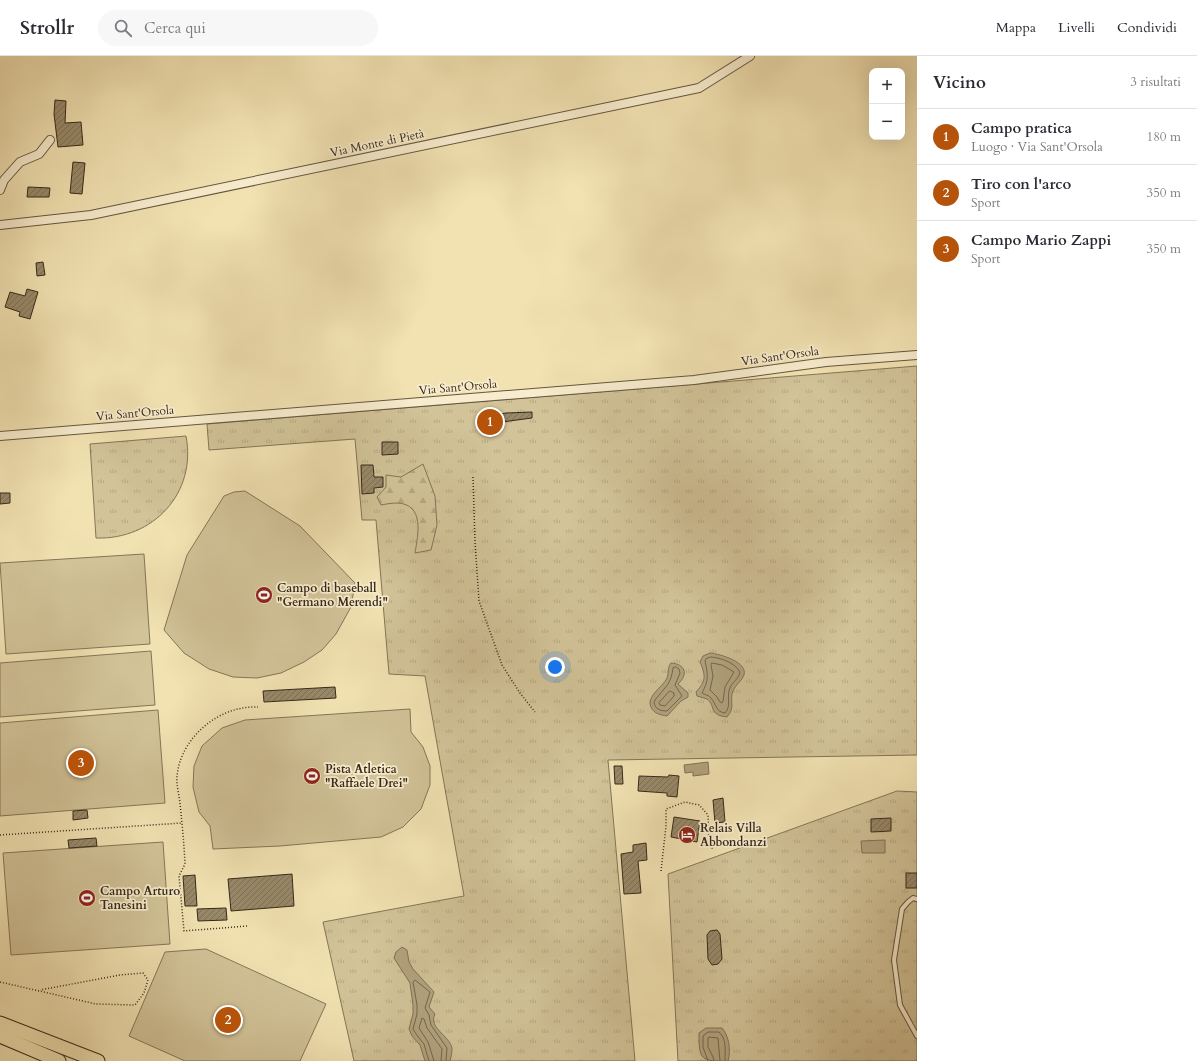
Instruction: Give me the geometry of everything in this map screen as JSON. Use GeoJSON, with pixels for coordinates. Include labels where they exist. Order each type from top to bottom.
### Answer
{"type":"FeatureCollection","features":[{"type":"Feature","properties":{"kind":"main road"},"geometry":{"type":"LineString","coordinates":[[0,1023],[98,1061]]}},
{"type":"Feature","properties":{"kind":"main road"},"geometry":{"type":"LineString","coordinates":[[0,1036],[59,1061]]}},
{"type":"Feature","properties":{"kind":"street","name":"Via Monte di Pietà"},"geometry":{"type":"LineString","coordinates":[[0,225],[91,215],[699,88],[750,56]]}},
{"type":"Feature","properties":{"kind":"street"},"geometry":{"type":"LineString","coordinates":[[0,190],[4,180],[20,162],[39,154],[50,140]]}},
{"type":"Feature","properties":{"kind":"street","name":"Via Sant'Orsola"},"geometry":{"type":"LineString","coordinates":[[0,436],[694,380],[826,362],[917,355]]}},
{"type":"Feature","properties":{"kind":"lane"},"geometry":{"type":"LineString","coordinates":[[917,898],[913,898],[902,909],[894,960],[900,1005],[917,1036]]}},
{"type":"Feature","properties":{"kind":"path"},"geometry":{"type":"LineString","coordinates":[[473,477],[479,601],[502,665],[520,693],[535,712]]}},
{"type":"Feature","properties":{"kind":"path"},"geometry":{"type":"LineString","coordinates":[[247,926],[184,931],[179,876],[185,864],[177,776],[181,759],[189,743],[199,731],[214,719],[236,710],[258,707]]}},
{"type":"Feature","properties":{"kind":"path"},"geometry":{"type":"LineString","coordinates":[[661,871],[666,826],[666,808],[685,802],[699,805],[708,815],[709,844],[713,848]]}},
{"type":"Feature","properties":{"kind":"path"},"geometry":{"type":"LineString","coordinates":[[0,835],[182,823]]}},
{"type":"Feature","properties":{"kind":"path"},"geometry":{"type":"LineString","coordinates":[[0,982],[96,1004],[135,1005],[144,993],[148,980],[143,973],[40,990]]}},
{"type":"Feature","properties":{"kind":"green space"},"geometry":{"type":"Polygon","coordinates":[[[917,366],[917,755],[608,760],[635,1061],[354,1061],[323,922],[464,896],[425,676],[389,674],[376,520],[362,520],[355,439],[209,450],[207,424],[917,366]]]}},
{"type":"Feature","properties":{"kind":"green space"},"geometry":{"type":"Polygon","coordinates":[[[186,436],[188,457],[185,476],[177,494],[166,509],[152,522],[136,531],[117,537],[96,538],[90,444],[186,436]]]}},
{"type":"Feature","properties":{"kind":"green space"},"geometry":{"type":"Polygon","coordinates":[[[423,464],[435,496],[437,525],[431,550],[415,553],[418,522],[412,509],[406,505],[397,503],[381,505],[377,497],[386,487],[386,475],[401,477],[423,464]]]}},
{"type":"Feature","properties":{"kind":"green space","name":"Campo di baseball \"Germano Merendi\""},"geometry":{"type":"Polygon","coordinates":[[[245,491],[300,526],[355,583],[351,607],[336,634],[322,650],[304,662],[281,673],[257,678],[233,677],[209,669],[184,653],[164,630],[187,555],[224,496],[234,492],[245,491]]]}},
{"type":"Feature","properties":{"kind":"green space"},"geometry":{"type":"Polygon","coordinates":[[[144,554],[150,644],[6,654],[0,563],[144,554]]]}},
{"type":"Feature","properties":{"kind":"green space"},"geometry":{"type":"Polygon","coordinates":[[[151,651],[155,705],[0,717],[0,663],[151,651]]]}},
{"type":"Feature","properties":{"kind":"green space","name":"Pista Atletica \"Raffaele Drei\""},"geometry":{"type":"Polygon","coordinates":[[[410,709],[411,732],[423,747],[430,766],[430,785],[421,809],[403,827],[381,837],[280,846],[213,849],[210,826],[199,812],[193,787],[194,766],[202,746],[222,728],[245,720],[410,709]]]}},
{"type":"Feature","properties":{"kind":"green space"},"geometry":{"type":"Polygon","coordinates":[[[158,710],[165,803],[0,816],[0,723],[158,710]]]}},
{"type":"Feature","properties":{"kind":"green space"},"geometry":{"type":"Polygon","coordinates":[[[897,791],[917,792],[917,1061],[678,1061],[668,874],[897,791]]]}},
{"type":"Feature","properties":{"kind":"green space","name":"Campo Arturo Tanesini"},"geometry":{"type":"Polygon","coordinates":[[[163,842],[170,944],[11,955],[3,853],[163,842]]]}},
{"type":"Feature","properties":{"kind":"green space"},"geometry":{"type":"Polygon","coordinates":[[[206,949],[326,1004],[300,1061],[185,1061],[129,1036],[165,952],[206,949]]]}},
{"type":"Feature","properties":{"kind":"water"},"geometry":{"type":"Polygon","coordinates":[[[710,653],[720,655],[738,663],[744,670],[743,677],[733,691],[732,707],[727,717],[717,714],[710,701],[697,696],[696,692],[702,685],[704,678],[700,662],[703,656],[710,653]]]}},
{"type":"Feature","properties":{"kind":"water"},"geometry":{"type":"Polygon","coordinates":[[[671,663],[680,665],[684,670],[684,677],[678,684],[688,693],[688,697],[681,701],[667,716],[658,714],[654,711],[650,703],[653,695],[667,678],[671,663]]]}},
{"type":"Feature","properties":{"kind":"water"},"geometry":{"type":"Polygon","coordinates":[[[708,762],[709,774],[693,776],[693,772],[685,773],[684,765],[708,762]]]}},
{"type":"Feature","properties":{"kind":"water"},"geometry":{"type":"Polygon","coordinates":[[[885,840],[885,853],[862,853],[861,841],[885,840]]]}},
{"type":"Feature","properties":{"kind":"water"},"geometry":{"type":"Polygon","coordinates":[[[402,947],[407,950],[409,962],[413,969],[434,992],[429,1007],[435,1014],[434,1023],[450,1043],[452,1048],[450,1061],[425,1061],[420,1045],[412,1036],[409,1029],[413,1014],[410,983],[394,958],[396,952],[402,947]]]}},
{"type":"Feature","properties":{"kind":"water"},"geometry":{"type":"Polygon","coordinates":[[[706,1028],[722,1028],[724,1031],[729,1043],[728,1061],[712,1061],[703,1058],[700,1049],[699,1033],[706,1028]]]}},
{"type":"Feature","properties":{"kind":"building"},"geometry":{"type":"Polygon","coordinates":[[[55,100],[66,101],[65,123],[81,122],[83,145],[58,147],[54,114],[55,100]]]}},
{"type":"Feature","properties":{"kind":"building"},"geometry":{"type":"Polygon","coordinates":[[[73,162],[85,163],[82,194],[70,193],[73,162]]]}},
{"type":"Feature","properties":{"kind":"building"},"geometry":{"type":"Polygon","coordinates":[[[28,187],[50,188],[49,197],[27,197],[28,187]]]}},
{"type":"Feature","properties":{"kind":"building"},"geometry":{"type":"Polygon","coordinates":[[[43,262],[45,275],[37,276],[36,263],[43,262]]]}},
{"type":"Feature","properties":{"kind":"building"},"geometry":{"type":"Polygon","coordinates":[[[27,289],[38,292],[30,319],[19,316],[20,312],[5,307],[10,292],[25,296],[27,289]]]}},
{"type":"Feature","properties":{"kind":"building"},"geometry":{"type":"Polygon","coordinates":[[[532,412],[532,418],[479,425],[477,418],[506,413],[532,412]]]}},
{"type":"Feature","properties":{"kind":"building"},"geometry":{"type":"Polygon","coordinates":[[[382,442],[398,442],[398,454],[382,455],[382,442]]]}},
{"type":"Feature","properties":{"kind":"building"},"geometry":{"type":"Polygon","coordinates":[[[361,465],[373,465],[374,477],[383,477],[383,487],[374,488],[374,493],[362,494],[361,465]]]}},
{"type":"Feature","properties":{"kind":"building"},"geometry":{"type":"Polygon","coordinates":[[[0,493],[10,493],[10,503],[0,504],[0,493]]]}},
{"type":"Feature","properties":{"kind":"building"},"geometry":{"type":"Polygon","coordinates":[[[335,687],[336,698],[264,702],[263,691],[335,687]]]}},
{"type":"Feature","properties":{"kind":"building"},"geometry":{"type":"Polygon","coordinates":[[[614,766],[622,766],[623,784],[615,784],[614,766]]]}},
{"type":"Feature","properties":{"kind":"building"},"geometry":{"type":"Polygon","coordinates":[[[669,775],[679,776],[677,797],[667,796],[667,793],[638,791],[639,776],[668,777],[669,775]]]}},
{"type":"Feature","properties":{"kind":"building"},"geometry":{"type":"Polygon","coordinates":[[[723,798],[725,822],[715,823],[713,800],[723,798]]]}},
{"type":"Feature","properties":{"kind":"building"},"geometry":{"type":"Polygon","coordinates":[[[87,810],[88,818],[73,820],[73,811],[87,810]]]}},
{"type":"Feature","properties":{"kind":"building"},"geometry":{"type":"Polygon","coordinates":[[[674,817],[700,821],[697,842],[671,837],[674,817]]]}},
{"type":"Feature","properties":{"kind":"building"},"geometry":{"type":"Polygon","coordinates":[[[891,818],[891,831],[871,832],[871,819],[891,818]]]}},
{"type":"Feature","properties":{"kind":"building"},"geometry":{"type":"Polygon","coordinates":[[[96,838],[97,846],[69,848],[68,840],[96,838]]]}},
{"type":"Feature","properties":{"kind":"building"},"geometry":{"type":"Polygon","coordinates":[[[646,843],[647,860],[638,861],[641,893],[624,894],[621,854],[633,852],[633,845],[646,843]]]}},
{"type":"Feature","properties":{"kind":"building"},"geometry":{"type":"Polygon","coordinates":[[[906,873],[917,873],[917,888],[906,888],[906,873]]]}},
{"type":"Feature","properties":{"kind":"building"},"geometry":{"type":"Polygon","coordinates":[[[292,874],[294,906],[231,911],[228,879],[292,874]]]}},
{"type":"Feature","properties":{"kind":"building"},"geometry":{"type":"Polygon","coordinates":[[[195,875],[197,906],[185,906],[183,876],[195,875]]]}},
{"type":"Feature","properties":{"kind":"building"},"geometry":{"type":"Polygon","coordinates":[[[226,908],[227,920],[198,921],[197,909],[226,908]]]}},
{"type":"Feature","properties":{"kind":"building"},"geometry":{"type":"Polygon","coordinates":[[[717,930],[720,934],[722,959],[718,964],[712,965],[708,959],[707,935],[710,931],[717,930]]]}},
{"type":"Feature","properties":{"kind":"place","name":"Campo pratica"},"geometry":{"type":"Point","coordinates":[490,422]}},
{"type":"Feature","properties":{"kind":"place","name":"Campo di baseball \"Germano Merendi\""},"geometry":{"type":"Point","coordinates":[264,595]}},
{"type":"Feature","properties":{"kind":"place","name":"Campo Mario Zappi"},"geometry":{"type":"Point","coordinates":[81,763]}},
{"type":"Feature","properties":{"kind":"place","name":"Pista Atletica \"Raffaele Drei\""},"geometry":{"type":"Point","coordinates":[312,776]}},
{"type":"Feature","properties":{"kind":"place","name":"Relais Villa Abbondanzi"},"geometry":{"type":"Point","coordinates":[687,835]}},
{"type":"Feature","properties":{"kind":"place","name":"Campo Arturo Tanesini"},"geometry":{"type":"Point","coordinates":[87,898]}},
{"type":"Feature","properties":{"kind":"place","name":"Tiro con l'arco"},"geometry":{"type":"Point","coordinates":[228,1020]}}]}
